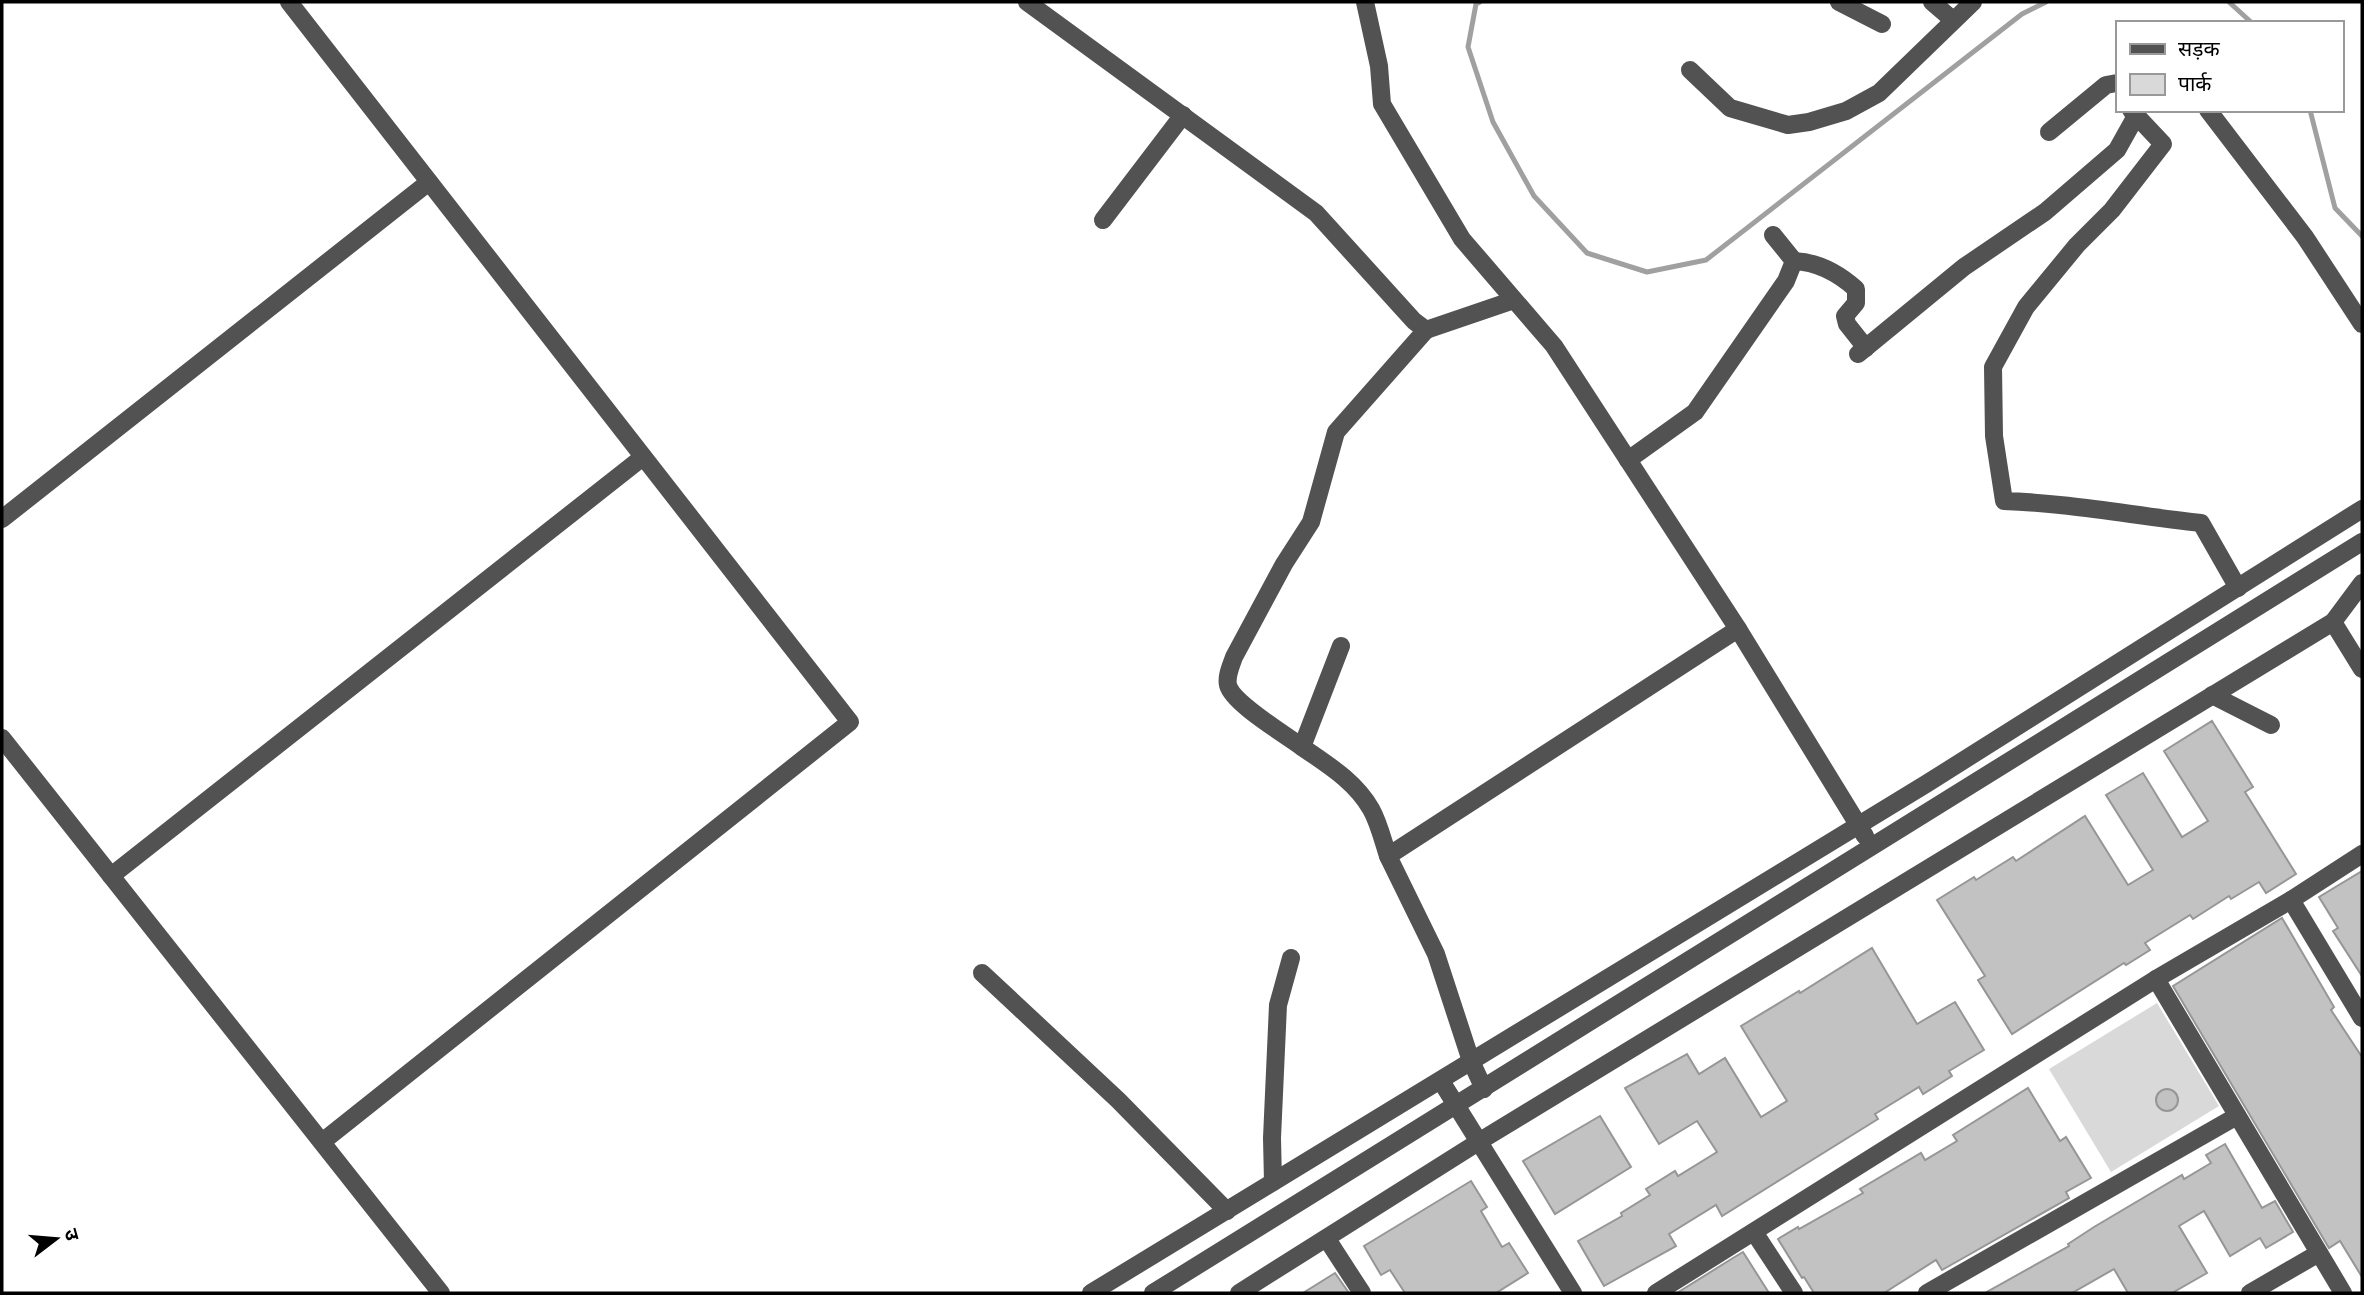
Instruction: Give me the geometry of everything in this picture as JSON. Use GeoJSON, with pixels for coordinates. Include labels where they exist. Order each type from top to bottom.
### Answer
{"type":"FeatureCollection","features":[{"type":"Feature","properties":{"kind":"street"},"geometry":{"type":"LineString","coordinates":[[289,2],[850,722],[322,1143]]}},
{"type":"Feature","properties":{"kind":"street"},"geometry":{"type":"LineString","coordinates":[[1365,2],[1379,66],[1382,104],[1462,239],[1554,346],[1738,629],[1872,848]]}},
{"type":"Feature","properties":{"kind":"street"},"geometry":{"type":"LineString","coordinates":[[1839,2],[1882,24]]}},
{"type":"Feature","properties":{"kind":"street"},"geometry":{"type":"LineString","coordinates":[[1932,2],[1953,20]]}},
{"type":"Feature","properties":{"kind":"street"},"geometry":{"type":"LineString","coordinates":[[1690,70],[1730,108],[1788,125],[1808,122],[1846,111],[1879,93],[1973,2]]}},
{"type":"Feature","properties":{"kind":"street"},"geometry":{"type":"LineString","coordinates":[[1032,3],[1316,213],[1414,321],[1426,330]]}},
{"type":"Feature","properties":{"kind":"street"},"geometry":{"type":"LineString","coordinates":[[2049,132],[2114,88]]}},
{"type":"Feature","properties":{"kind":"street"},"geometry":{"type":"LineString","coordinates":[[2210,112],[2305,237],[2362,324]]}},
{"type":"Feature","properties":{"kind":"street"},"geometry":{"type":"LineString","coordinates":[[1773,235],[1794,261],[1815,262],[1845,279],[1856,289],[1856,303],[1845,316],[1862,351],[1964,267],[2045,212],[2117,150],[2133,113],[2163,144],[2112,210],[2077,245],[2026,307],[1993,367],[1994,436],[2004,501],[2051,503],[2115,514],[2201,523],[2238,588]]}},
{"type":"Feature","properties":{"kind":"street"},"geometry":{"type":"LineString","coordinates":[[1103,220],[1183,115]]}},
{"type":"Feature","properties":{"kind":"street"},"geometry":{"type":"LineString","coordinates":[[2,519],[429,182]]}},
{"type":"Feature","properties":{"kind":"street"},"geometry":{"type":"LineString","coordinates":[[1628,460],[1695,412],[1786,281],[1794,261]]}},
{"type":"Feature","properties":{"kind":"street"},"geometry":{"type":"LineString","coordinates":[[1484,1089],[1471,1061],[1436,954],[1388,856],[1372,810],[1341,773],[1237,699],[1228,687],[1234,657],[1284,564],[1311,522],[1336,432],[1426,330],[1514,300]]}},
{"type":"Feature","properties":{"kind":"street"},"geometry":{"type":"LineString","coordinates":[[111,876],[643,457]]}},
{"type":"Feature","properties":{"kind":"street"},"geometry":{"type":"LineString","coordinates":[[1091,1293],[1859,825],[2362,509]]}},
{"type":"Feature","properties":{"kind":"street"},"geometry":{"type":"LineString","coordinates":[[1153,1293],[2362,542]]}},
{"type":"Feature","properties":{"kind":"street"},"geometry":{"type":"LineString","coordinates":[[1239,1293],[1480,1141],[2333,622],[2362,583]]}},
{"type":"Feature","properties":{"kind":"street"},"geometry":{"type":"LineString","coordinates":[[2333,622],[2362,669]]}},
{"type":"Feature","properties":{"kind":"street"},"geometry":{"type":"LineString","coordinates":[[1388,856],[1738,629]]}},
{"type":"Feature","properties":{"kind":"street"},"geometry":{"type":"LineString","coordinates":[[1302,747],[1341,646]]}},
{"type":"Feature","properties":{"kind":"street"},"geometry":{"type":"LineString","coordinates":[[2213,695],[2270,725]]}},
{"type":"Feature","properties":{"kind":"street"},"geometry":{"type":"LineString","coordinates":[[2,738],[441,1293]]}},
{"type":"Feature","properties":{"kind":"street"},"geometry":{"type":"LineString","coordinates":[[1656,1293],[2156,979],[2291,900],[2362,854]]}},
{"type":"Feature","properties":{"kind":"street"},"geometry":{"type":"LineString","coordinates":[[2291,900],[2362,1018]]}},
{"type":"Feature","properties":{"kind":"street"},"geometry":{"type":"LineString","coordinates":[[1273,1182],[1272,1138],[1278,1005],[1291,958]]}},
{"type":"Feature","properties":{"kind":"street"},"geometry":{"type":"LineString","coordinates":[[982,973],[1118,1100],[1227,1211]]}},
{"type":"Feature","properties":{"kind":"street"},"geometry":{"type":"LineString","coordinates":[[2156,979],[2343,1293]]}},
{"type":"Feature","properties":{"kind":"street"},"geometry":{"type":"LineString","coordinates":[[1441,1081],[1573,1293]]}},
{"type":"Feature","properties":{"kind":"street"},"geometry":{"type":"LineString","coordinates":[[1927,1293],[2237,1116]]}},
{"type":"Feature","properties":{"kind":"street"},"geometry":{"type":"LineString","coordinates":[[1754,1232],[1794,1293]]}},
{"type":"Feature","properties":{"kind":"street"},"geometry":{"type":"LineString","coordinates":[[1327,1239],[1362,1293]]}},
{"type":"Feature","properties":{"kind":"street"},"geometry":{"type":"LineString","coordinates":[[2250,1293],[2319,1253]]}},
{"type":"Feature","properties":{"kind":"street"},"geometry":{"type":"LineString","coordinates":[[410,1255],[430,1293]]}},
{"type":"Feature","properties":{"kind":"green space"},"geometry":{"type":"Polygon","coordinates":[[[2157,1003],[2219,1106],[2111,1172],[2049,1069],[2157,1003]]]}},
{"type":"Feature","properties":{"kind":"building"},"geometry":{"type":"Polygon","coordinates":[[[2212,721],[2253,787],[2245,792],[2296,874],[2266,893],[2259,882],[2231,899],[2229,896],[2193,919],[2190,915],[2145,943],[2150,950],[2126,965],[2124,963],[2012,1034],[1978,980],[1985,976],[1937,900],[2013,857],[2016,861],[2085,816],[2128,885],[2153,870],[2106,795],[2143,773],[2182,837],[2208,821],[2164,751],[2212,721]]]}},
{"type":"Feature","properties":{"kind":"building"},"geometry":{"type":"Polygon","coordinates":[[[2362,871],[2362,976],[2333,931],[2338,928],[2319,897],[2362,871]]]}},
{"type":"Feature","properties":{"kind":"building"},"geometry":{"type":"Polygon","coordinates":[[[2282,918],[2334,1007],[2331,1010],[2362,1057],[2362,1277],[2340,1241],[2329,1248],[2173,986],[2282,918]]]}},
{"type":"Feature","properties":{"kind":"building"},"geometry":{"type":"Polygon","coordinates":[[[1872,948],[1917,1024],[1955,1002],[1984,1050],[1949,1071],[1952,1076],[1923,1094],[1919,1087],[1875,1114],[1878,1119],[1722,1216],[1716,1205],[1669,1234],[1676,1246],[1604,1286],[1578,1241],[1622,1216],[1621,1213],[1650,1195],[1646,1189],[1675,1171],[1678,1176],[1717,1152],[1697,1121],[1659,1144],[1625,1088],[1687,1054],[1699,1074],[1725,1058],[1761,1117],[1787,1101],[1741,1026],[1872,948]]]}},
{"type":"Feature","properties":{"kind":"building"},"geometry":{"type":"Polygon","coordinates":[[[2028,1088],[2060,1141],[2066,1137],[2091,1178],[2066,1192],[2069,1198],[1942,1270],[1936,1260],[1884,1293],[1814,1293],[1778,1239],[1863,1193],[1860,1189],[1921,1153],[1925,1160],[1957,1141],[1953,1135],[2028,1088]]]}},
{"type":"Feature","properties":{"kind":"building"},"geometry":{"type":"Polygon","coordinates":[[[2167,1089],[2175,1092],[2178,1100],[2175,1108],[2167,1111],[2159,1108],[2156,1100],[2159,1092],[2167,1089]]]}},
{"type":"Feature","properties":{"kind":"building"},"geometry":{"type":"Polygon","coordinates":[[[1600,1116],[1631,1167],[1555,1214],[1523,1161],[1600,1116]]]}},
{"type":"Feature","properties":{"kind":"building"},"geometry":{"type":"Polygon","coordinates":[[[2225,1144],[2262,1208],[2275,1201],[2293,1232],[2266,1248],[2260,1238],[2230,1256],[2204,1211],[2179,1226],[2207,1273],[2172,1293],[2128,1293],[2114,1269],[2072,1293],[1985,1293],[2069,1246],[2068,1244],[2094,1227],[2182,1175],[2184,1179],[2211,1163],[2206,1155],[2225,1144]]]}},
{"type":"Feature","properties":{"kind":"building"},"geometry":{"type":"Polygon","coordinates":[[[1471,1181],[1487,1207],[1481,1211],[1502,1247],[1509,1243],[1528,1273],[1496,1293],[1405,1293],[1390,1270],[1381,1275],[1364,1246],[1471,1181]]]}},
{"type":"Feature","properties":{"kind":"building"},"geometry":{"type":"Polygon","coordinates":[[[1743,1252],[1769,1293],[1677,1293],[1733,1258],[1743,1252]]]}},
{"type":"Feature","properties":{"kind":"building"},"geometry":{"type":"Polygon","coordinates":[[[1335,1273],[1349,1293],[1303,1293],[1335,1273]]]}},
{"type":"Feature","properties":{"kind":"waterway"},"geometry":{"type":"LineString","coordinates":[[1480,2],[1476,4],[1468,47],[1493,122],[1534,196],[1587,253],[1647,272],[1706,260],[2022,14],[2046,2]]}},
{"type":"Feature","properties":{"kind":"waterway"},"geometry":{"type":"LineString","coordinates":[[2229,2],[2250,21]]}},
{"type":"Feature","properties":{"kind":"waterway"},"geometry":{"type":"LineString","coordinates":[[2311,112],[2335,208],[2362,236]]}}]}
